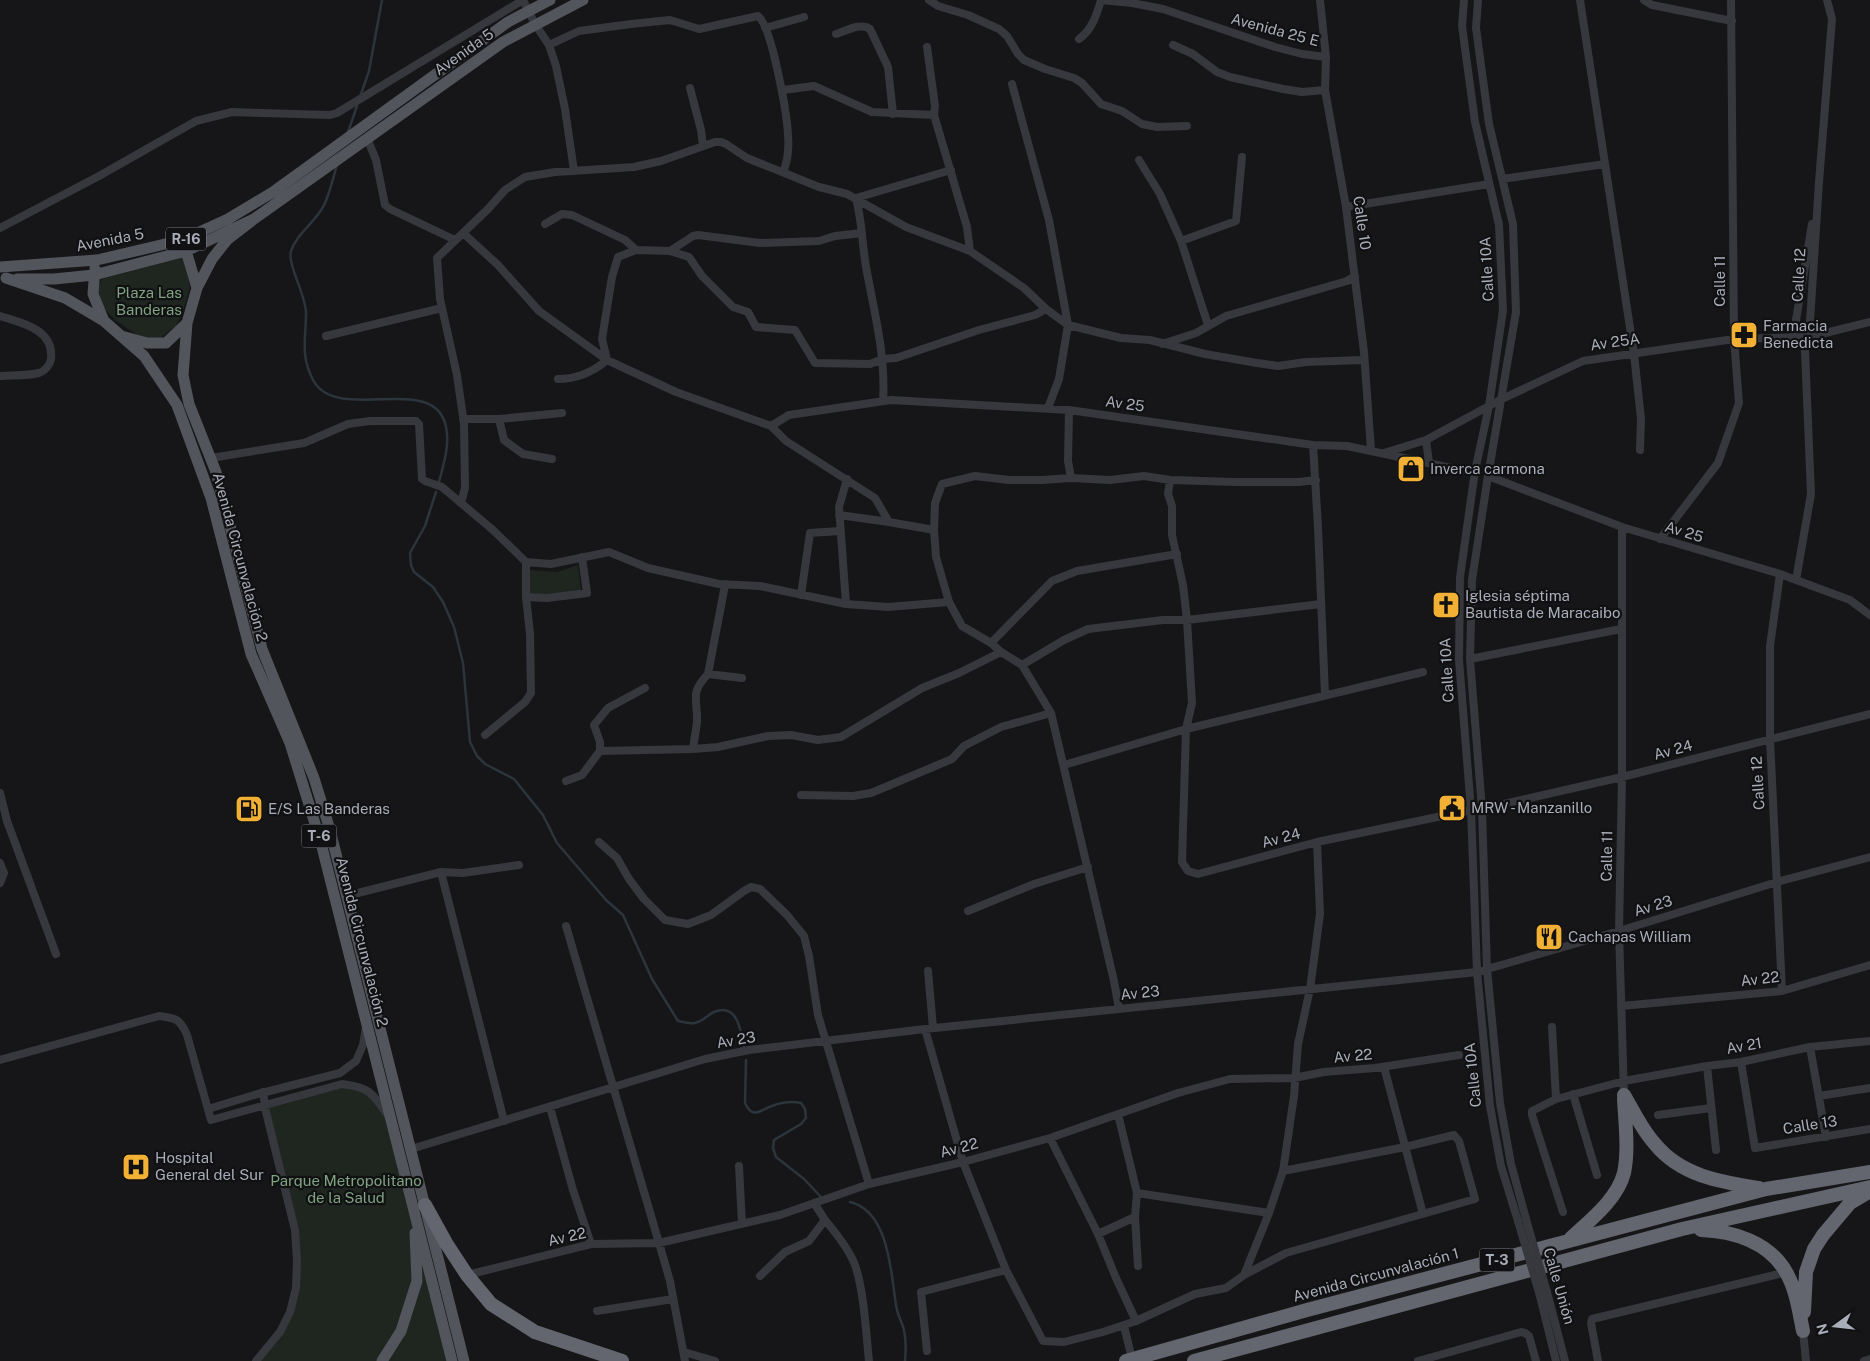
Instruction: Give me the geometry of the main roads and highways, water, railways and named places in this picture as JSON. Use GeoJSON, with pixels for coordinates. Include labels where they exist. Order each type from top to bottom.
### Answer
{"type":"FeatureCollection","features":[{"type":"Feature","properties":{"kind":"highway"},"geometry":{"type":"LineString","coordinates":[[1569,1240],[1603,1206],[1616,1190],[1624,1173],[1626,1148],[1624,1095],[1640,1124],[1655,1145],[1675,1163],[1698,1175],[1715,1180],[1766,1189]]}},
{"type":"Feature","properties":{"kind":"highway","name":"Avenida Circunvalación 1"},"geometry":{"type":"LineString","coordinates":[[1129,1360],[1307,1310],[1766,1189],[1870,1172]]}},
{"type":"Feature","properties":{"kind":"highway","name":"T-3"},"geometry":{"type":"LineString","coordinates":[[1194,1361],[1682,1229],[1870,1187]]}},
{"type":"Feature","properties":{"kind":"highway"},"geometry":{"type":"LineString","coordinates":[[1682,1229],[1729,1233],[1758,1244],[1773,1255],[1786,1272],[1792,1286],[1803,1331],[1806,1272],[1814,1249],[1823,1235],[1850,1203],[1870,1191]]}},
{"type":"Feature","properties":{"kind":"highway"},"geometry":{"type":"LineString","coordinates":[[419,1206],[467,1275],[491,1304],[535,1332],[622,1361]]}},
{"type":"Feature","properties":{"kind":"main road","name":"Avenida 5"},"geometry":{"type":"LineString","coordinates":[[3,273],[184,246],[273,192],[508,22],[550,0]]}},
{"type":"Feature","properties":{"kind":"main road","name":"Avenida 5"},"geometry":{"type":"LineString","coordinates":[[3,273],[54,279],[94,275],[184,246],[254,219],[503,42],[583,0]]}},
{"type":"Feature","properties":{"kind":"main road","name":"Avenida Circunvalación 2"},"geometry":{"type":"LineString","coordinates":[[254,219],[227,240],[212,259],[197,288],[187,324],[183,375],[189,404],[216,472],[262,649],[314,778],[411,1150],[419,1206],[452,1361]]}},
{"type":"Feature","properties":{"kind":"main road"},"geometry":{"type":"LineString","coordinates":[[184,246],[197,288]]}},
{"type":"Feature","properties":{"kind":"main road","name":"T-6"},"geometry":{"type":"LineString","coordinates":[[97,260],[93,294],[104,321]]}},
{"type":"Feature","properties":{"kind":"main road","name":"Avenida Circunvalación 2"},"geometry":{"type":"LineString","coordinates":[[3,273],[65,298],[104,321],[144,356],[177,405],[211,498],[251,654],[290,743],[321,843],[391,1119],[419,1206],[464,1361]]}},
{"type":"Feature","properties":{"kind":"main road"},"geometry":{"type":"LineString","coordinates":[[123,337],[147,343],[166,343],[187,324]]}},
{"type":"Feature","properties":{"kind":"main road"},"geometry":{"type":"LineString","coordinates":[[382,1361],[401,1331],[417,1280],[419,1206]]}},
{"type":"Feature","properties":{"kind":"waterway"},"geometry":{"type":"LineString","coordinates":[[361,94],[369,71],[382,0]]}},
{"type":"Feature","properties":{"kind":"waterway"},"geometry":{"type":"LineString","coordinates":[[348,132],[357,106]]}},
{"type":"Feature","properties":{"kind":"waterway"},"geometry":{"type":"LineString","coordinates":[[337,165],[330,190],[321,211],[298,239],[291,251],[290,257],[305,306],[306,362],[313,380],[326,393],[346,399],[414,400],[432,406],[444,420],[447,445],[439,482]]}},
{"type":"Feature","properties":{"kind":"waterway"},"geometry":{"type":"LineString","coordinates":[[436,492],[425,526],[410,553],[411,565],[414,572],[433,587],[443,602],[454,627],[463,663],[470,742],[477,756],[485,764],[514,779],[543,815],[557,843],[606,900],[623,915],[652,979],[678,1021],[694,1023],[714,1012],[728,1011],[737,1020],[744,1047]]}},
{"type":"Feature","properties":{"kind":"waterway"},"geometry":{"type":"LineString","coordinates":[[746,1060],[745,1103],[751,1111],[757,1112],[790,1102],[801,1103],[805,1109],[806,1118],[801,1124],[774,1140],[773,1148],[776,1157],[804,1179],[822,1198]]}},
{"type":"Feature","properties":{"kind":"waterway"},"geometry":{"type":"LineString","coordinates":[[850,1202],[863,1208],[873,1217],[886,1245],[897,1308],[905,1334],[905,1361]]}},
{"type":"Feature","properties":{"kind":"place","name":"Farmacia Benedicta"},"geometry":{"type":"Point","coordinates":[1744,335]}},
{"type":"Feature","properties":{"kind":"place","name":"Inverca carmona"},"geometry":{"type":"Point","coordinates":[1411,469]}},
{"type":"Feature","properties":{"kind":"place","name":"Iglesia séptima Bautista de Maracaibo"},"geometry":{"type":"Point","coordinates":[1446,605]}},
{"type":"Feature","properties":{"kind":"place","name":"MRW - Manzanillo"},"geometry":{"type":"Point","coordinates":[1452,808]}},
{"type":"Feature","properties":{"kind":"place","name":"E/S Las Banderas"},"geometry":{"type":"Point","coordinates":[249,809]}},
{"type":"Feature","properties":{"kind":"place","name":"Cachapas William"},"geometry":{"type":"Point","coordinates":[1549,937]}},
{"type":"Feature","properties":{"kind":"place","name":"Hospital General del Sur"},"geometry":{"type":"Point","coordinates":[136,1167]}},
{"type":"Feature","properties":{"kind":"park label","name":"Plaza Las Banderas"},"geometry":{"type":"Point","coordinates":[149,302]}},
{"type":"Feature","properties":{"kind":"park label","name":"Parque Metropolitano de la Salud"},"geometry":{"type":"Point","coordinates":[346,1190]}}]}
